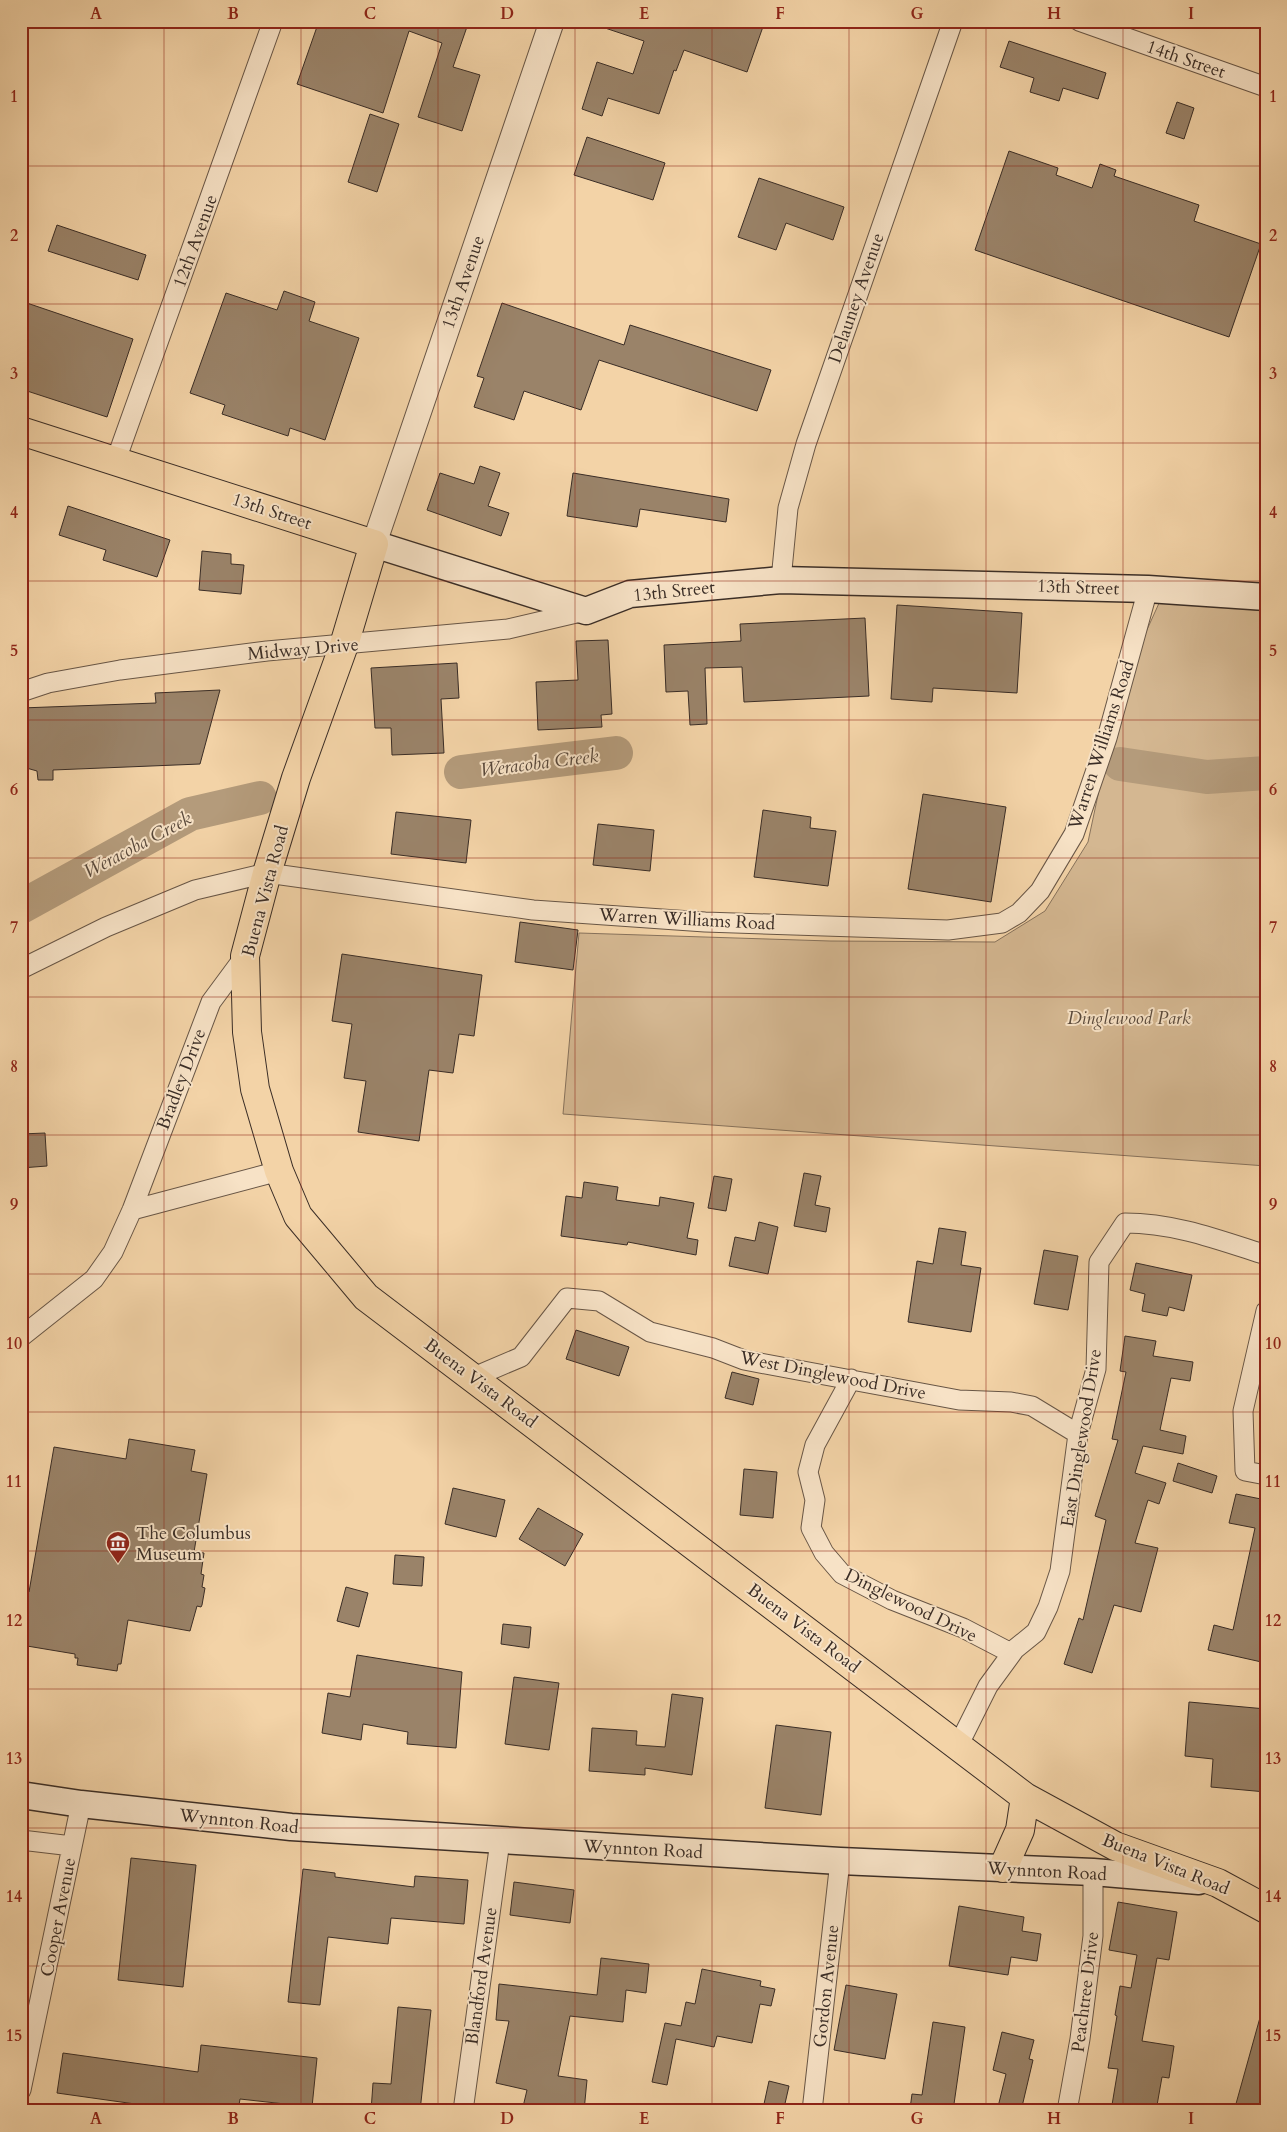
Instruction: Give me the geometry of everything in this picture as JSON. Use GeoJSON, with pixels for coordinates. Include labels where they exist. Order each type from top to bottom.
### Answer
{"type":"FeatureCollection","features":[{"type":"Feature","properties":{"kind":"main road","name":"13th Street"},"geometry":{"type":"LineString","coordinates":[[21,430],[586,611],[630,594],[781,580],[1148,588],[1266,597]]}},
{"type":"Feature","properties":{"kind":"main road","name":"Buena Vista Road"},"geometry":{"type":"LineString","coordinates":[[374,544],[344,644],[296,778],[267,873],[245,956],[247,1032],[254,1089],[279,1171],[298,1216],[366,1296],[1025,1797],[1115,1846],[1218,1883],[1266,1909]]}},
{"type":"Feature","properties":{"kind":"main road","name":"Wynnton Road"},"geometry":{"type":"LineString","coordinates":[[21,1795],[81,1804],[291,1827],[840,1861],[1093,1872],[1266,1886]]}},
{"type":"Feature","properties":{"kind":"main road"},"geometry":{"type":"LineString","coordinates":[[1003,1868],[1020,1830],[1025,1797]]}},
{"type":"Feature","properties":{"kind":"street","name":"12th Avenue"},"geometry":{"type":"LineString","coordinates":[[116,460],[274,21]]}},
{"type":"Feature","properties":{"kind":"street","name":"13th Avenue"},"geometry":{"type":"LineString","coordinates":[[374,544],[552,21]]}},
{"type":"Feature","properties":{"kind":"street","name":"Delauney Avenue"},"geometry":{"type":"LineString","coordinates":[[781,580],[788,508],[806,444],[953,21]]}},
{"type":"Feature","properties":{"kind":"street","name":"14th Street"},"geometry":{"type":"LineString","coordinates":[[1079,21],[1266,87]]}},
{"type":"Feature","properties":{"kind":"street","name":"Warren Williams Road"},"geometry":{"type":"LineString","coordinates":[[21,969],[106,927],[195,890],[267,873],[533,910],[705,922],[939,929],[1002,923],[1019,913],[1040,891],[1074,834],[1107,738],[1148,588]]}},
{"type":"Feature","properties":{"kind":"street","name":"Midway Drive"},"geometry":{"type":"LineString","coordinates":[[21,692],[48,683],[120,670],[267,651],[508,629],[586,611]]}},
{"type":"Feature","properties":{"kind":"street","name":"Bradley Drive"},"geometry":{"type":"LineString","coordinates":[[21,1337],[94,1279],[113,1252],[132,1210],[211,1002],[245,956]]}},
{"type":"Feature","properties":{"kind":"street"},"geometry":{"type":"LineString","coordinates":[[132,1210],[279,1171]]}},
{"type":"Feature","properties":{"kind":"street","name":"East Dinglewood Drive"},"geometry":{"type":"LineString","coordinates":[[958,1746],[988,1686],[1011,1653],[1036,1632],[1048,1607],[1060,1571],[1078,1434],[1096,1369],[1099,1262],[1125,1223],[1153,1223],[1201,1233],[1266,1255]]}},
{"type":"Feature","properties":{"kind":"street","name":"West Dinglewood Drive"},"geometry":{"type":"LineString","coordinates":[[474,1377],[521,1357],[567,1298],[600,1301],[650,1332],[713,1348],[744,1360],[959,1400],[1011,1402],[1032,1406],[1078,1434]]}},
{"type":"Feature","properties":{"kind":"street"},"geometry":{"type":"LineString","coordinates":[[1266,1311],[1242,1411],[1245,1471],[1266,1475]]}},
{"type":"Feature","properties":{"kind":"street","name":"Dinglewood Drive"},"geometry":{"type":"LineString","coordinates":[[851,1379],[815,1445],[808,1472],[815,1500],[811,1528],[824,1553],[842,1574],[892,1600],[963,1628],[1011,1653]]}},
{"type":"Feature","properties":{"kind":"street","name":"Cooper Avenue"},"geometry":{"type":"LineString","coordinates":[[21,2090],[81,1804]]}},
{"type":"Feature","properties":{"kind":"street"},"geometry":{"type":"LineString","coordinates":[[21,1840],[72,1846]]}},
{"type":"Feature","properties":{"kind":"street","name":"Blandford Avenue"},"geometry":{"type":"LineString","coordinates":[[463,2111],[500,1841]]}},
{"type":"Feature","properties":{"kind":"street","name":"Gordon Avenue"},"geometry":{"type":"LineString","coordinates":[[812,2111],[840,1861]]}},
{"type":"Feature","properties":{"kind":"street","name":"Peachtree Drive"},"geometry":{"type":"LineString","coordinates":[[1068,2111],[1080,2039],[1093,1936],[1093,1872]]}},
{"type":"Feature","properties":{"kind":"green space","name":"Dinglewood Park"},"geometry":{"type":"Polygon","coordinates":[[[1160,601],[1266,611],[1266,1166],[563,1114],[579,933],[830,941],[995,942],[1045,911],[1088,842],[1121,687],[1160,601]]]}},
{"type":"Feature","properties":{"kind":"building"},"geometry":{"type":"Polygon","coordinates":[[[319,21],[469,21],[453,67],[480,75],[462,131],[418,117],[442,43],[409,31],[383,113],[297,84],[319,21]]]}},
{"type":"Feature","properties":{"kind":"building"},"geometry":{"type":"Polygon","coordinates":[[[593,21],[765,21],[747,72],[684,50],[676,71],[674,70],[659,114],[608,98],[602,116],[582,109],[597,62],[633,74],[644,41],[593,24],[593,21]]]}},
{"type":"Feature","properties":{"kind":"building"},"geometry":{"type":"Polygon","coordinates":[[[1009,41],[1106,73],[1098,99],[1063,88],[1059,101],[1030,92],[1034,78],[1000,67],[1009,41]]]}},
{"type":"Feature","properties":{"kind":"building"},"geometry":{"type":"Polygon","coordinates":[[[1177,102],[1194,108],[1184,139],[1166,133],[1177,102]]]}},
{"type":"Feature","properties":{"kind":"building"},"geometry":{"type":"Polygon","coordinates":[[[370,114],[399,124],[377,192],[348,182],[370,114]]]}},
{"type":"Feature","properties":{"kind":"building"},"geometry":{"type":"Polygon","coordinates":[[[587,137],[665,163],[653,200],[574,175],[587,137]]]}},
{"type":"Feature","properties":{"kind":"building"},"geometry":{"type":"Polygon","coordinates":[[[1009,151],[1058,168],[1056,175],[1092,188],[1100,164],[1116,170],[1114,176],[1199,205],[1194,221],[1261,244],[1229,337],[975,250],[1009,151]]]}},
{"type":"Feature","properties":{"kind":"building"},"geometry":{"type":"Polygon","coordinates":[[[759,178],[844,207],[833,240],[786,223],[776,250],[738,237],[759,178]]]}},
{"type":"Feature","properties":{"kind":"building"},"geometry":{"type":"Polygon","coordinates":[[[57,225],[146,255],[138,280],[48,251],[57,225]]]}},
{"type":"Feature","properties":{"kind":"building"},"geometry":{"type":"Polygon","coordinates":[[[284,291],[315,302],[309,321],[359,338],[325,440],[290,428],[288,436],[222,414],[225,405],[190,393],[226,293],[277,310],[284,291]]]}},
{"type":"Feature","properties":{"kind":"building"},"geometry":{"type":"Polygon","coordinates":[[[21,301],[133,339],[107,417],[21,389],[21,301]]]}},
{"type":"Feature","properties":{"kind":"building"},"geometry":{"type":"Polygon","coordinates":[[[502,303],[624,345],[630,325],[771,370],[757,411],[599,360],[581,410],[524,391],[514,420],[474,407],[484,378],[477,376],[502,303]]]}},
{"type":"Feature","properties":{"kind":"building"},"geometry":{"type":"Polygon","coordinates":[[[480,466],[500,473],[488,506],[509,513],[501,536],[427,510],[440,473],[474,484],[480,466]]]}},
{"type":"Feature","properties":{"kind":"building"},"geometry":{"type":"Polygon","coordinates":[[[573,473],[729,499],[726,522],[640,509],[637,527],[567,516],[573,473]]]}},
{"type":"Feature","properties":{"kind":"building"},"geometry":{"type":"Polygon","coordinates":[[[68,506],[170,540],[157,577],[103,560],[106,550],[59,535],[68,506]]]}},
{"type":"Feature","properties":{"kind":"building"},"geometry":{"type":"Polygon","coordinates":[[[202,551],[231,554],[231,564],[244,565],[241,594],[199,590],[202,551]]]}},
{"type":"Feature","properties":{"kind":"building"},"geometry":{"type":"Polygon","coordinates":[[[897,605],[1022,613],[1017,693],[933,688],[932,702],[891,699],[897,605]]]}},
{"type":"Feature","properties":{"kind":"building"},"geometry":{"type":"Polygon","coordinates":[[[865,618],[869,696],[744,702],[742,667],[705,668],[707,724],[690,725],[688,691],[666,692],[664,645],[741,641],[740,624],[865,618]]]}},
{"type":"Feature","properties":{"kind":"building"},"geometry":{"type":"Polygon","coordinates":[[[608,640],[612,714],[601,715],[602,727],[538,730],[536,682],[578,680],[576,641],[608,640]]]}},
{"type":"Feature","properties":{"kind":"building"},"geometry":{"type":"Polygon","coordinates":[[[457,663],[459,698],[441,699],[444,753],[392,755],[391,728],[375,728],[371,668],[457,663]]]}},
{"type":"Feature","properties":{"kind":"building"},"geometry":{"type":"Polygon","coordinates":[[[220,690],[200,764],[53,770],[53,780],[38,780],[37,771],[23,767],[21,708],[156,703],[155,693],[220,690]]]}},
{"type":"Feature","properties":{"kind":"building"},"geometry":{"type":"Polygon","coordinates":[[[923,794],[1006,807],[991,902],[908,889],[923,794]]]}},
{"type":"Feature","properties":{"kind":"building"},"geometry":{"type":"Polygon","coordinates":[[[763,810],[811,817],[810,828],[836,831],[828,886],[754,877],[763,810]]]}},
{"type":"Feature","properties":{"kind":"building"},"geometry":{"type":"Polygon","coordinates":[[[396,812],[471,820],[466,863],[391,854],[396,812]]]}},
{"type":"Feature","properties":{"kind":"building"},"geometry":{"type":"Polygon","coordinates":[[[598,824],[654,830],[650,871],[593,865],[598,824]]]}},
{"type":"Feature","properties":{"kind":"building"},"geometry":{"type":"Polygon","coordinates":[[[520,922],[578,930],[573,970],[515,962],[520,922]]]}},
{"type":"Feature","properties":{"kind":"building"},"geometry":{"type":"Polygon","coordinates":[[[342,954],[482,975],[474,1036],[459,1034],[453,1073],[429,1070],[419,1141],[358,1132],[366,1081],[344,1078],[352,1024],[332,1021],[342,954]]]}},
{"type":"Feature","properties":{"kind":"building"},"geometry":{"type":"Polygon","coordinates":[[[45,1133],[47,1166],[21,1168],[21,1134],[45,1133]]]}},
{"type":"Feature","properties":{"kind":"building"},"geometry":{"type":"Polygon","coordinates":[[[804,1173],[821,1176],[815,1205],[830,1208],[826,1232],[794,1226],[804,1173]]]}},
{"type":"Feature","properties":{"kind":"building"},"geometry":{"type":"Polygon","coordinates":[[[714,1176],[732,1179],[726,1211],[708,1208],[714,1176]]]}},
{"type":"Feature","properties":{"kind":"building"},"geometry":{"type":"Polygon","coordinates":[[[584,1182],[618,1187],[616,1200],[659,1206],[660,1197],[694,1203],[687,1238],[698,1240],[696,1255],[628,1242],[627,1245],[561,1236],[566,1196],[582,1198],[584,1182]]]}},
{"type":"Feature","properties":{"kind":"building"},"geometry":{"type":"Polygon","coordinates":[[[759,1222],[778,1227],[768,1274],[729,1266],[735,1237],[755,1241],[759,1222]]]}},
{"type":"Feature","properties":{"kind":"building"},"geometry":{"type":"Polygon","coordinates":[[[939,1228],[966,1232],[961,1265],[981,1268],[971,1332],[908,1322],[917,1261],[933,1264],[939,1228]]]}},
{"type":"Feature","properties":{"kind":"building"},"geometry":{"type":"Polygon","coordinates":[[[1044,1250],[1078,1256],[1068,1310],[1034,1304],[1044,1250]]]}},
{"type":"Feature","properties":{"kind":"building"},"geometry":{"type":"Polygon","coordinates":[[[1136,1263],[1192,1275],[1184,1311],[1169,1307],[1167,1316],[1142,1311],[1145,1294],[1130,1290],[1136,1263]]]}},
{"type":"Feature","properties":{"kind":"building"},"geometry":{"type":"Polygon","coordinates":[[[576,1330],[629,1347],[619,1376],[566,1359],[576,1330]]]}},
{"type":"Feature","properties":{"kind":"building"},"geometry":{"type":"Polygon","coordinates":[[[1125,1336],[1156,1341],[1153,1356],[1193,1362],[1190,1381],[1171,1378],[1160,1430],[1186,1436],[1183,1454],[1143,1446],[1135,1473],[1166,1483],[1159,1504],[1148,1500],[1135,1543],[1158,1548],[1141,1612],[1114,1605],[1092,1673],[1064,1664],[1079,1618],[1083,1620],[1106,1520],[1095,1516],[1118,1440],[1112,1439],[1126,1372],[1120,1371],[1125,1336]]]}},
{"type":"Feature","properties":{"kind":"building"},"geometry":{"type":"Polygon","coordinates":[[[732,1372],[759,1379],[753,1405],[725,1398],[732,1372]]]}},
{"type":"Feature","properties":{"kind":"building","name":"The Columbus Museum"},"geometry":{"type":"Polygon","coordinates":[[[129,1439],[195,1450],[191,1471],[207,1474],[194,1552],[204,1553],[201,1574],[204,1575],[202,1587],[205,1588],[202,1605],[201,1607],[197,1606],[190,1631],[128,1620],[121,1664],[118,1664],[117,1671],[77,1665],[78,1658],[75,1658],[75,1654],[21,1645],[21,1590],[29,1592],[54,1447],[126,1459],[129,1439]]]}},
{"type":"Feature","properties":{"kind":"building"},"geometry":{"type":"Polygon","coordinates":[[[1178,1463],[1217,1476],[1212,1493],[1173,1481],[1178,1463]]]}},
{"type":"Feature","properties":{"kind":"building"},"geometry":{"type":"Polygon","coordinates":[[[744,1469],[777,1472],[773,1518],[740,1515],[744,1469]]]}},
{"type":"Feature","properties":{"kind":"building"},"geometry":{"type":"Polygon","coordinates":[[[453,1488],[505,1500],[496,1537],[445,1524],[453,1488]]]}},
{"type":"Feature","properties":{"kind":"building"},"geometry":{"type":"Polygon","coordinates":[[[1236,1494],[1266,1500],[1266,1663],[1208,1650],[1214,1625],[1233,1630],[1255,1528],[1229,1523],[1236,1494]]]}},
{"type":"Feature","properties":{"kind":"building"},"geometry":{"type":"Polygon","coordinates":[[[538,1508],[583,1534],[565,1566],[519,1539],[538,1508]]]}},
{"type":"Feature","properties":{"kind":"building"},"geometry":{"type":"Polygon","coordinates":[[[395,1555],[424,1557],[422,1586],[393,1584],[395,1555]]]}},
{"type":"Feature","properties":{"kind":"building"},"geometry":{"type":"Polygon","coordinates":[[[346,1587],[368,1593],[359,1627],[337,1621],[346,1587]]]}},
{"type":"Feature","properties":{"kind":"building"},"geometry":{"type":"Polygon","coordinates":[[[503,1624],[531,1627],[529,1648],[501,1644],[503,1624]]]}},
{"type":"Feature","properties":{"kind":"building"},"geometry":{"type":"Polygon","coordinates":[[[357,1655],[462,1672],[456,1748],[407,1744],[408,1732],[363,1724],[361,1740],[322,1733],[328,1693],[350,1697],[357,1655]]]}},
{"type":"Feature","properties":{"kind":"building"},"geometry":{"type":"Polygon","coordinates":[[[514,1677],[559,1683],[549,1750],[505,1744],[514,1677]]]}},
{"type":"Feature","properties":{"kind":"building"},"geometry":{"type":"Polygon","coordinates":[[[672,1694],[703,1698],[692,1775],[645,1768],[645,1775],[589,1771],[592,1728],[637,1731],[636,1745],[665,1747],[672,1694]]]}},
{"type":"Feature","properties":{"kind":"building"},"geometry":{"type":"Polygon","coordinates":[[[1189,1702],[1266,1709],[1266,1792],[1211,1787],[1213,1759],[1185,1756],[1189,1702]]]}},
{"type":"Feature","properties":{"kind":"building"},"geometry":{"type":"Polygon","coordinates":[[[776,1725],[831,1732],[821,1815],[765,1808],[776,1725]]]}},
{"type":"Feature","properties":{"kind":"building"},"geometry":{"type":"Polygon","coordinates":[[[131,1858],[196,1865],[183,1987],[118,1980],[131,1858]]]}},
{"type":"Feature","properties":{"kind":"building"},"geometry":{"type":"Polygon","coordinates":[[[303,1869],[335,1873],[335,1877],[414,1887],[415,1876],[468,1880],[464,1924],[391,1918],[388,1944],[328,1937],[320,2005],[288,2002],[303,1869]]]}},
{"type":"Feature","properties":{"kind":"building"},"geometry":{"type":"Polygon","coordinates":[[[514,1882],[574,1890],[570,1923],[510,1915],[514,1882]]]}},
{"type":"Feature","properties":{"kind":"building"},"geometry":{"type":"Polygon","coordinates":[[[1118,1902],[1177,1912],[1169,1960],[1157,1958],[1142,2041],[1174,2046],[1169,2078],[1162,2077],[1156,2111],[1111,2111],[1118,2069],[1108,2068],[1117,2016],[1115,2015],[1120,1986],[1131,1988],[1137,1955],[1109,1950],[1118,1902]]]}},
{"type":"Feature","properties":{"kind":"building"},"geometry":{"type":"Polygon","coordinates":[[[959,1906],[1024,1917],[1022,1931],[1041,1934],[1037,1961],[1011,1957],[1008,1975],[949,1966],[959,1906]]]}},
{"type":"Feature","properties":{"kind":"building"},"geometry":{"type":"Polygon","coordinates":[[[601,1958],[649,1964],[646,1993],[626,1990],[623,2022],[570,2016],[558,2076],[587,2080],[584,2111],[522,2111],[527,2090],[496,2083],[509,2021],[496,2020],[499,1984],[597,1995],[601,1958]]]}},
{"type":"Feature","properties":{"kind":"building"},"geometry":{"type":"Polygon","coordinates":[[[702,1969],[761,1981],[760,1986],[775,1989],[771,2006],[760,2004],[752,2043],[717,2036],[714,2047],[676,2039],[667,2085],[652,2082],[665,2023],[681,2026],[686,2002],[695,2004],[702,1969]]]}},
{"type":"Feature","properties":{"kind":"building"},"geometry":{"type":"Polygon","coordinates":[[[846,1985],[897,1994],[885,2059],[834,2050],[846,1985]]]}},
{"type":"Feature","properties":{"kind":"building"},"geometry":{"type":"Polygon","coordinates":[[[398,2007],[431,2010],[420,2111],[371,2111],[373,2083],[391,2084],[398,2007]]]}},
{"type":"Feature","properties":{"kind":"building"},"geometry":{"type":"Polygon","coordinates":[[[1261,2014],[1266,2014],[1266,2111],[1234,2111],[1261,2014]]]}},
{"type":"Feature","properties":{"kind":"building"},"geometry":{"type":"Polygon","coordinates":[[[933,2022],[965,2027],[953,2111],[910,2109],[912,2094],[922,2095],[933,2022]]]}},
{"type":"Feature","properties":{"kind":"building"},"geometry":{"type":"Polygon","coordinates":[[[1002,2032],[1034,2040],[1029,2059],[1033,2060],[1021,2111],[997,2111],[1006,2074],[993,2070],[1002,2032]]]}},
{"type":"Feature","properties":{"kind":"building"},"geometry":{"type":"Polygon","coordinates":[[[201,2045],[317,2058],[312,2107],[240,2099],[238,2111],[185,2111],[57,2093],[63,2053],[198,2072],[201,2045]]]}},
{"type":"Feature","properties":{"kind":"building"},"geometry":{"type":"Polygon","coordinates":[[[769,2081],[789,2086],[784,2108],[764,2104],[769,2081]]]}},
{"type":"Feature","properties":{"kind":"waterway","name":"Weracoba Creek"},"geometry":{"type":"LineString","coordinates":[[461,772],[616,753]]}},
{"type":"Feature","properties":{"kind":"waterway","name":"Weracoba Creek"},"geometry":{"type":"LineString","coordinates":[[1120,764],[1207,777],[1266,773]]}},
{"type":"Feature","properties":{"kind":"waterway","name":"Weracoba Creek"},"geometry":{"type":"LineString","coordinates":[[21,907],[190,814],[260,798]]}},
{"type":"Feature","properties":{"kind":"place","name":"The Columbus Museum"},"geometry":{"type":"Point","coordinates":[118,1564]}}]}
